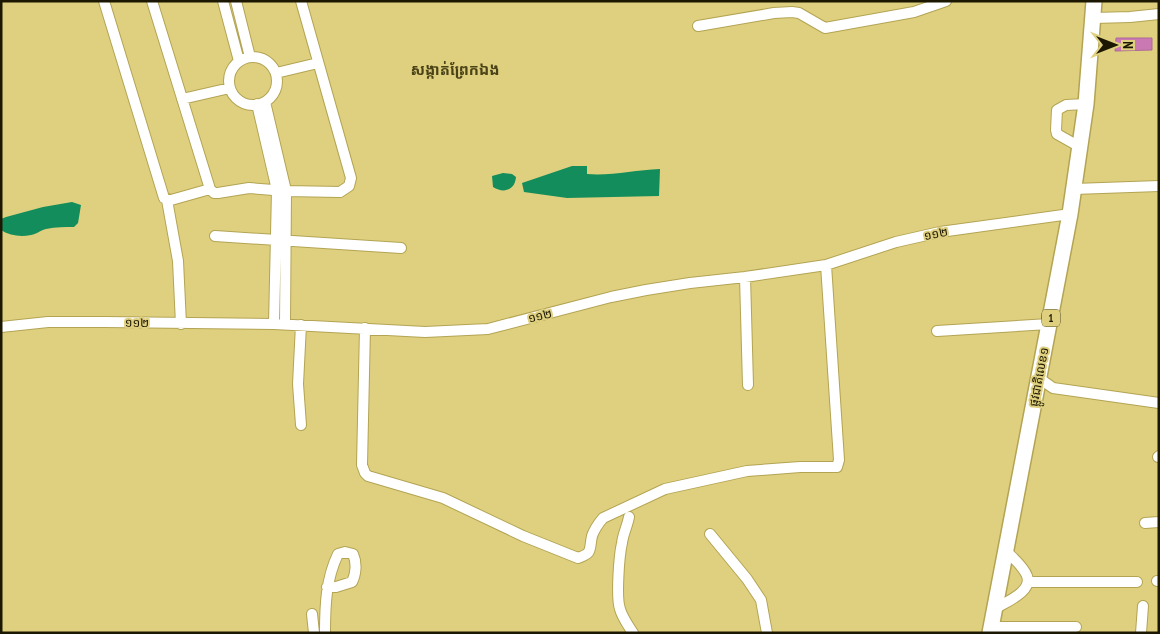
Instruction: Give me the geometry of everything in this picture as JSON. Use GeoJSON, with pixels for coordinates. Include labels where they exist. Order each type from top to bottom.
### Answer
{"type":"FeatureCollection","features":[{"type":"Feature","properties":{"kind":"highway","name":"ផ្លូវជាតិលេខ១"},"geometry":{"type":"LineString","coordinates":[[991,630],[1070,214],[1086,104],[1094,1]]}},
{"type":"Feature","properties":{"kind":"street"},"geometry":{"type":"LineString","coordinates":[[104,1],[164,198],[167,200],[178,261],[181,324]]}},
{"type":"Feature","properties":{"kind":"street"},"geometry":{"type":"LineString","coordinates":[[152,1],[210,189],[214,193],[249,188],[281,191],[340,192],[349,186],[351,178],[301,1]]}},
{"type":"Feature","properties":{"kind":"street"},"geometry":{"type":"LineString","coordinates":[[222,1],[240,61]]}},
{"type":"Feature","properties":{"kind":"street"},"geometry":{"type":"LineString","coordinates":[[236,1],[250,57]]}},
{"type":"Feature","properties":{"kind":"street"},"geometry":{"type":"LineString","coordinates":[[698,26],[774,13],[792,12],[799,13],[826,28],[914,12],[946,1]]}},
{"type":"Feature","properties":{"kind":"street"},"geometry":{"type":"LineString","coordinates":[[1094,18],[1159,14]]}},
{"type":"Feature","properties":{"kind":"street"},"geometry":{"type":"LineString","coordinates":[[250,57],[266,60],[276,73],[277,82],[275,89],[271,96],[261,103],[250,104],[238,99],[230,88],[230,74],[233,68],[240,61],[250,57]]}},
{"type":"Feature","properties":{"kind":"street"},"geometry":{"type":"LineString","coordinates":[[276,73],[318,63]]}},
{"type":"Feature","properties":{"kind":"street"},"geometry":{"type":"LineString","coordinates":[[182,99],[230,88]]}},
{"type":"Feature","properties":{"kind":"street"},"geometry":{"type":"LineString","coordinates":[[261,103],[281,191],[285,324]]}},
{"type":"Feature","properties":{"kind":"street"},"geometry":{"type":"LineString","coordinates":[[1080,147],[1057,134],[1057,110],[1066,105],[1086,104]]}},
{"type":"Feature","properties":{"kind":"street"},"geometry":{"type":"LineString","coordinates":[[1074,189],[1159,186]]}},
{"type":"Feature","properties":{"kind":"street"},"geometry":{"type":"LineString","coordinates":[[167,200],[210,189]]}},
{"type":"Feature","properties":{"kind":"street","name":"១១២"},"geometry":{"type":"LineString","coordinates":[[1,327],[48,322],[285,324],[425,332],[488,329],[611,297],[646,290],[826,265],[896,242],[940,232],[1070,214]]}},
{"type":"Feature","properties":{"kind":"street"},"geometry":{"type":"LineString","coordinates":[[215,236],[401,248]]}},
{"type":"Feature","properties":{"kind":"street"},"geometry":{"type":"LineString","coordinates":[[274,324],[281,240]]}},
{"type":"Feature","properties":{"kind":"street"},"geometry":{"type":"LineString","coordinates":[[365,328],[362,465],[364,473],[368,476],[443,498],[523,536],[578,558],[587,555],[591,548],[592,537],[596,527],[603,518],[665,489],[746,471],[800,467],[837,467],[839,460],[836,393],[826,265]]}},
{"type":"Feature","properties":{"kind":"street"},"geometry":{"type":"LineString","coordinates":[[746,277],[748,386]]}},
{"type":"Feature","properties":{"kind":"street"},"geometry":{"type":"LineString","coordinates":[[937,331],[1050,324]]}},
{"type":"Feature","properties":{"kind":"street"},"geometry":{"type":"LineString","coordinates":[[300,325],[298,384],[300,425]]}},
{"type":"Feature","properties":{"kind":"street"},"geometry":{"type":"LineString","coordinates":[[1039,378],[1053,388],[1159,403]]}},
{"type":"Feature","properties":{"kind":"street"},"geometry":{"type":"LineString","coordinates":[[628,517],[620,551],[618,594],[619,608],[633,633]]}},
{"type":"Feature","properties":{"kind":"street"},"geometry":{"type":"LineString","coordinates":[[1145,523],[1159,522]]}},
{"type":"Feature","properties":{"kind":"street"},"geometry":{"type":"LineString","coordinates":[[710,534],[747,579],[761,600],[767,633]]}},
{"type":"Feature","properties":{"kind":"street"},"geometry":{"type":"LineString","coordinates":[[995,609],[1021,593],[1028,582],[1028,576],[1006,551]]}},
{"type":"Feature","properties":{"kind":"street"},"geometry":{"type":"LineString","coordinates":[[1028,582],[1137,582]]}},
{"type":"Feature","properties":{"kind":"street"},"geometry":{"type":"LineString","coordinates":[[325,633],[327,587]]}},
{"type":"Feature","properties":{"kind":"street"},"geometry":{"type":"LineString","coordinates":[[1141,633],[1144,606]]}},
{"type":"Feature","properties":{"kind":"street"},"geometry":{"type":"LineString","coordinates":[[312,614],[314,633]]}},
{"type":"Feature","properties":{"kind":"street"},"geometry":{"type":"LineString","coordinates":[[991,630],[1076,627]]}},
{"type":"Feature","properties":{"kind":"shaded area"},"geometry":{"type":"Polygon","coordinates":[[[572,166],[587,166],[587,174],[614,174],[660,169],[659,196],[567,198],[524,192],[522,183],[572,166]]]}},
{"type":"Feature","properties":{"kind":"shaded area"},"geometry":{"type":"Polygon","coordinates":[[[503,173],[512,174],[516,177],[514,185],[508,190],[493,187],[492,176],[503,173]]]}},
{"type":"Feature","properties":{"kind":"shaded area"},"geometry":{"type":"Polygon","coordinates":[[[72,202],[81,205],[78,223],[74,227],[50,228],[23,236],[12,235],[1,230],[1,219],[6,217],[43,207],[72,202]]]}},
{"type":"Feature","properties":{"kind":"building"},"geometry":{"type":"Polygon","coordinates":[[[1116,38],[1152,38],[1152,50],[1115,51],[1116,38]]]}},
{"type":"Feature","properties":{"kind":"district","name":"សង្កាត់ព្រែកឯង"},"geometry":{"type":"Point","coordinates":[455,70]}}]}
